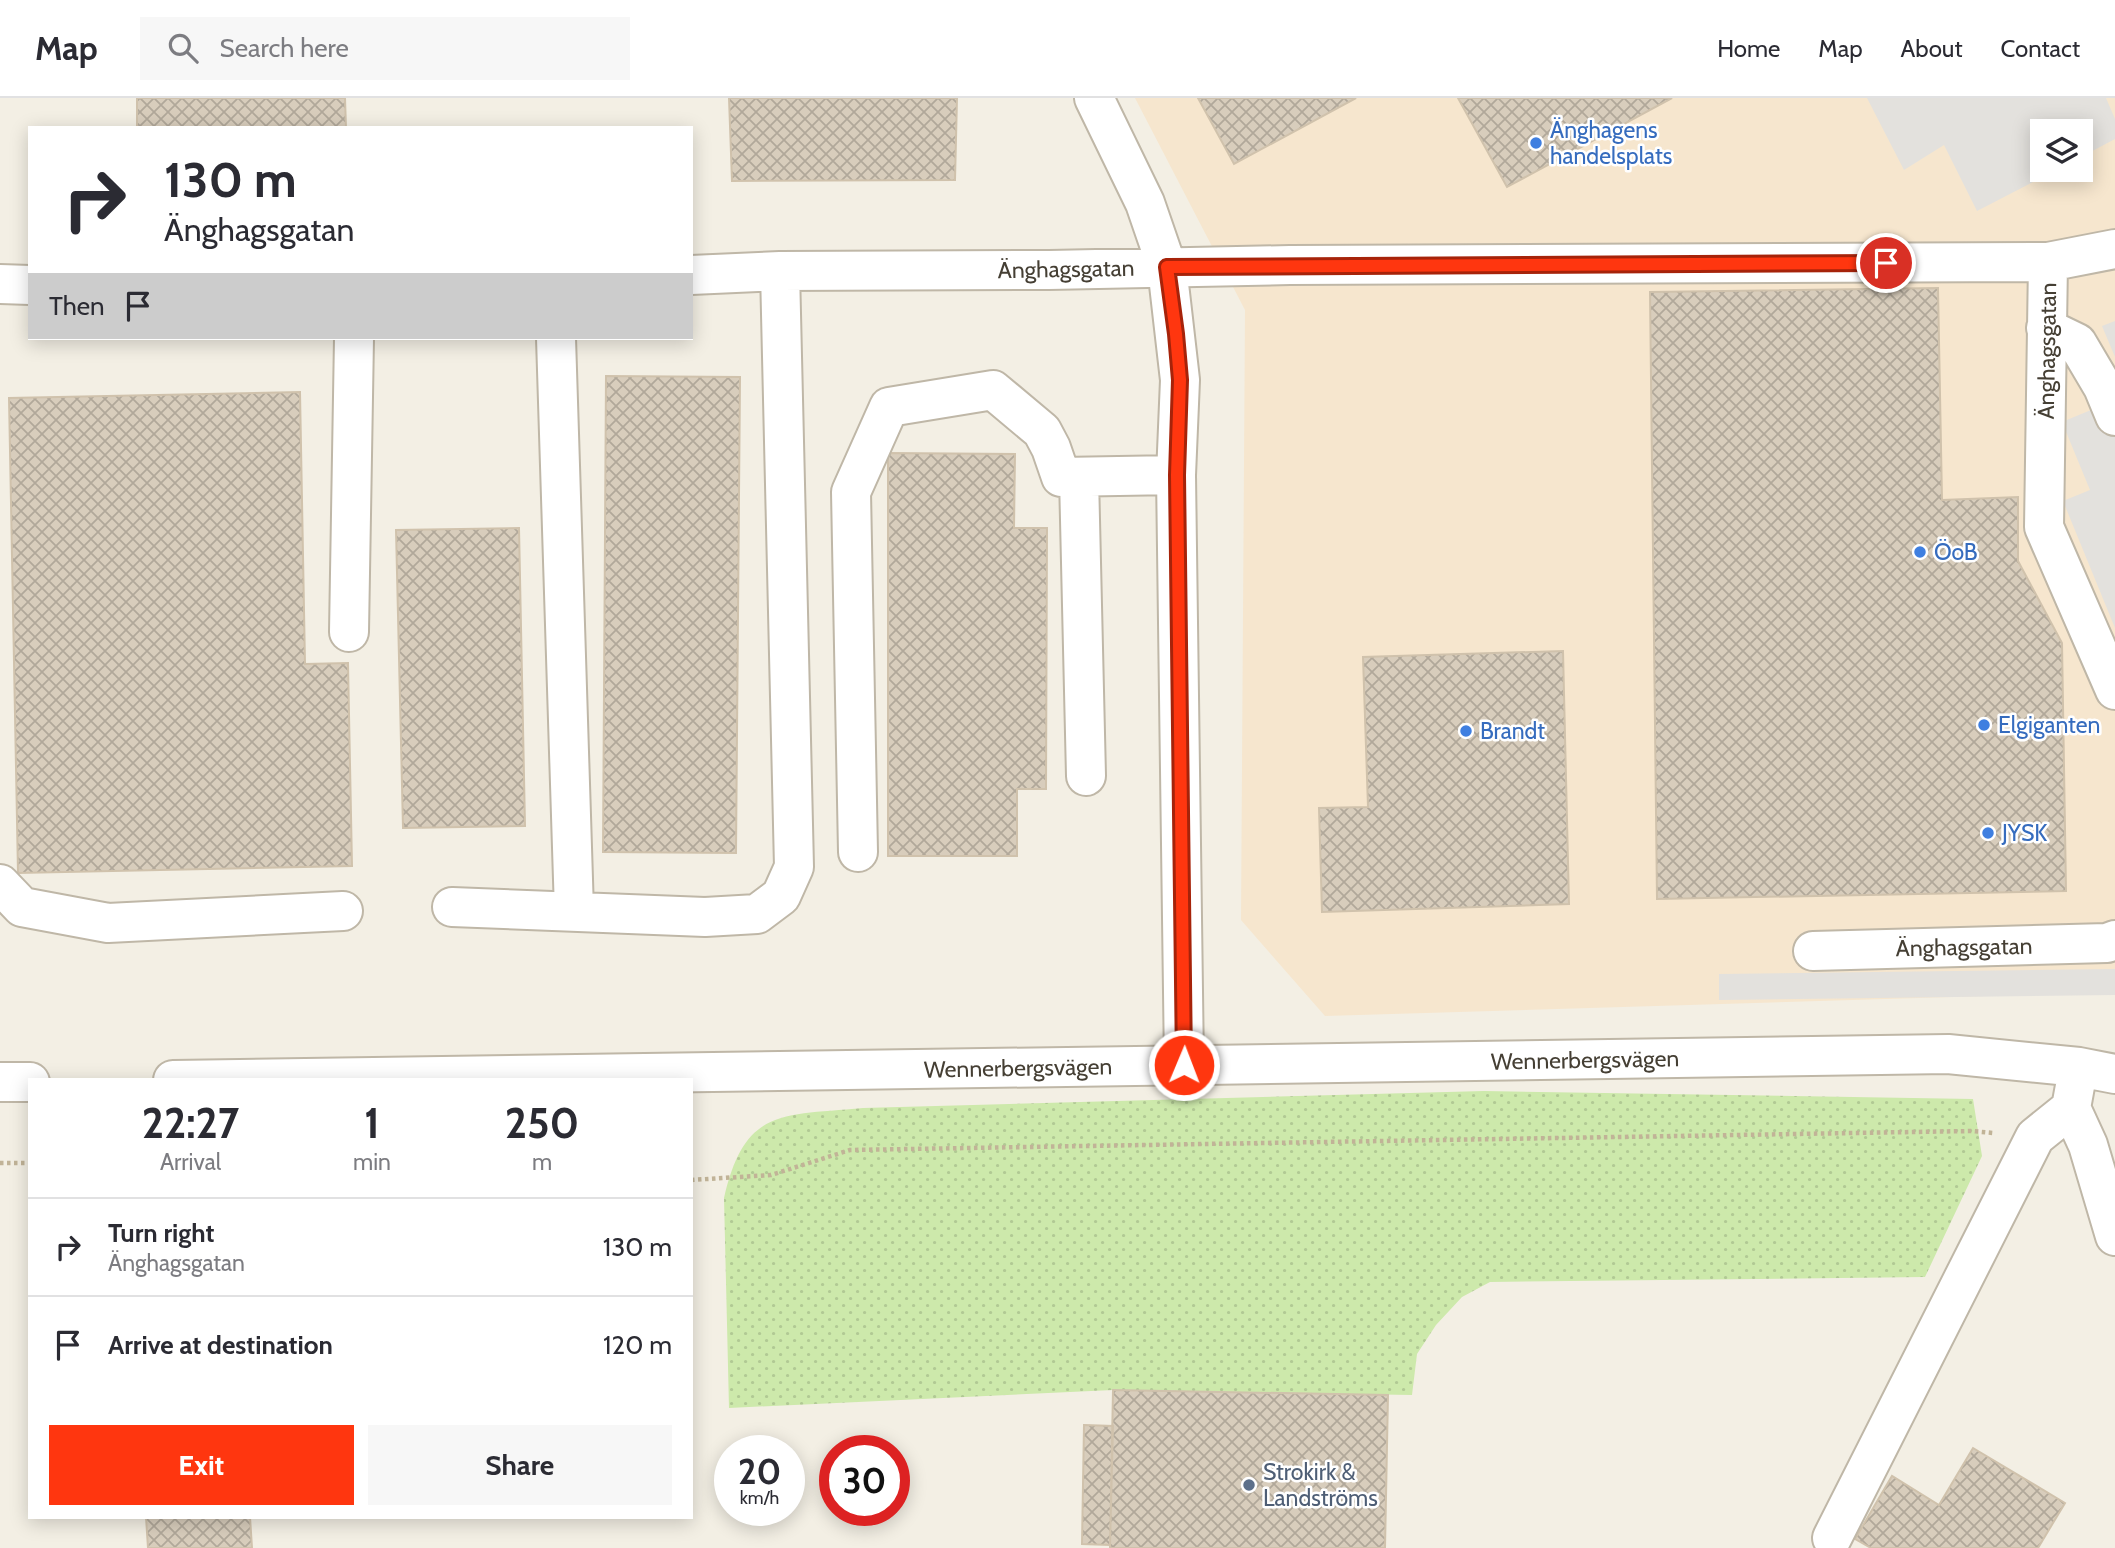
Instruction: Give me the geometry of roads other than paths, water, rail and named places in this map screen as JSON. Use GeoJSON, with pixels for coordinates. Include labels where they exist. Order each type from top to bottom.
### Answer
{"type":"FeatureCollection","features":[{"type":"Feature","properties":{"kind":"street"},"geometry":{"type":"LineString","coordinates":[[1094,98],[1145,203],[1167,267],[1176,334],[1180,380],[1177,475],[1184,1065]]}},
{"type":"Feature","properties":{"kind":"street"},"geometry":{"type":"LineString","coordinates":[[2048,262],[2115,249]]}},
{"type":"Feature","properties":{"kind":"street","name":"Änghagsgatan"},"geometry":{"type":"LineString","coordinates":[[693,275],[780,271],[1167,267],[2048,262],[2045,527],[2115,690]]}},
{"type":"Feature","properties":{"kind":"street"},"geometry":{"type":"LineString","coordinates":[[452,907],[705,917],[757,914],[781,897],[794,867],[780,271]]}},
{"type":"Feature","properties":{"kind":"street"},"geometry":{"type":"LineString","coordinates":[[0,284],[28,285]]}},
{"type":"Feature","properties":{"kind":"street"},"geometry":{"type":"LineString","coordinates":[[2046,328],[2077,344],[2103,387],[2115,416]]}},
{"type":"Feature","properties":{"kind":"street"},"geometry":{"type":"LineString","coordinates":[[349,632],[354,340]]}},
{"type":"Feature","properties":{"kind":"street"},"geometry":{"type":"LineString","coordinates":[[555,340],[574,911]]}},
{"type":"Feature","properties":{"kind":"street"},"geometry":{"type":"LineString","coordinates":[[858,852],[851,492],[889,407],[993,390],[1042,431],[1061,477],[1177,475]]}},
{"type":"Feature","properties":{"kind":"street"},"geometry":{"type":"LineString","coordinates":[[1079,477],[1086,776]]}},
{"type":"Feature","properties":{"kind":"street"},"geometry":{"type":"LineString","coordinates":[[0,884],[22,908],[108,923],[343,911]]}},
{"type":"Feature","properties":{"kind":"street","name":"Änghagsgatan"},"geometry":{"type":"LineString","coordinates":[[1813,951],[2107,943],[2115,940]]}},
{"type":"Feature","properties":{"kind":"street","name":"Wennerbergsvägen"},"geometry":{"type":"LineString","coordinates":[[308,1078],[1948,1054],[2097,1070]]}},
{"type":"Feature","properties":{"kind":"street"},"geometry":{"type":"LineString","coordinates":[[1832,1538],[2035,1137],[2071,1108],[2097,1070]]}},
{"type":"Feature","properties":{"kind":"street"},"geometry":{"type":"LineString","coordinates":[[0,1082],[28,1082]]}},
{"type":"Feature","properties":{"kind":"street"},"geometry":{"type":"LineString","coordinates":[[2071,1108],[2088,1145],[2115,1236]]}},
{"type":"Feature","properties":{"kind":"place","name":"Änghagens handelsplats"},"geometry":{"type":"Point","coordinates":[1536,143]}},
{"type":"Feature","properties":{"kind":"place","name":"ÖoB"},"geometry":{"type":"Point","coordinates":[1920,552]}},
{"type":"Feature","properties":{"kind":"place","name":"Elgiganten"},"geometry":{"type":"Point","coordinates":[1984,725]}},
{"type":"Feature","properties":{"kind":"place","name":"Brandt"},"geometry":{"type":"Point","coordinates":[1466,731]}},
{"type":"Feature","properties":{"kind":"place","name":"JYSK"},"geometry":{"type":"Point","coordinates":[1988,833]}},
{"type":"Feature","properties":{"kind":"place","name":"Strokirk & Landströms"},"geometry":{"type":"Point","coordinates":[1249,1485]}}]}
